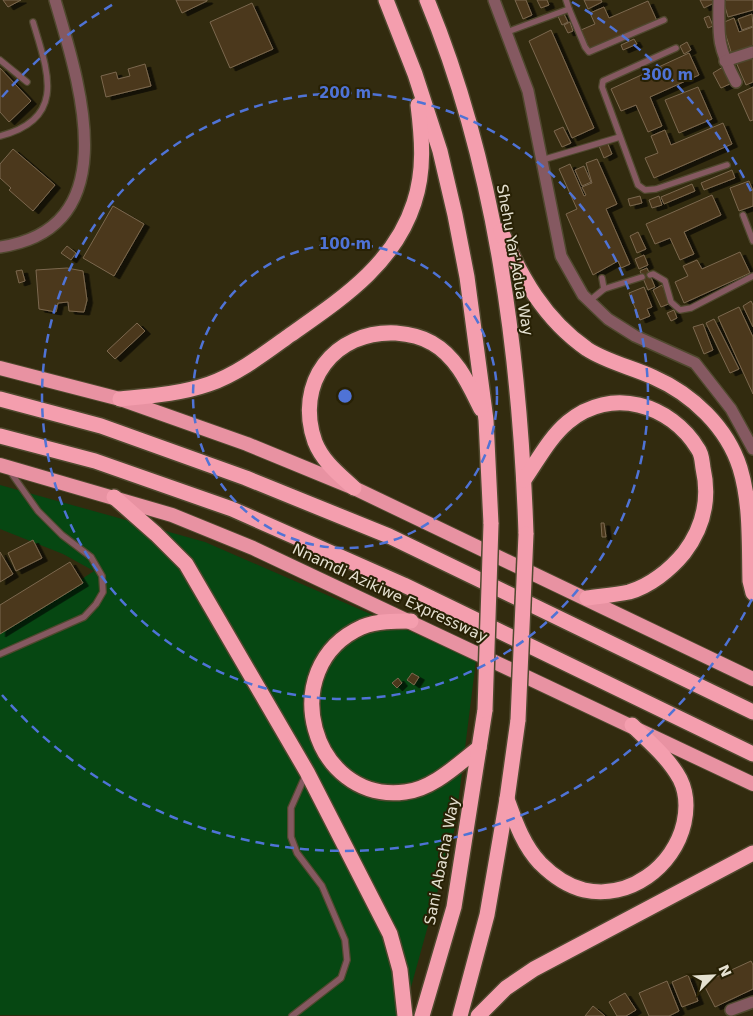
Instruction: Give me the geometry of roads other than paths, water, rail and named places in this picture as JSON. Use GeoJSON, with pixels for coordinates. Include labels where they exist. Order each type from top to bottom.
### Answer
{"type":"FeatureCollection","features":[{"type":"Feature","properties":{"kind":"highway"},"geometry":{"type":"LineString","coordinates":[[386,0],[415,74],[440,151],[467,278],[486,420]]}},
{"type":"Feature","properties":{"kind":"highway","name":"Shehu Yar'Adua Way"},"geometry":{"type":"LineString","coordinates":[[427,0],[458,89],[490,207],[513,345],[524,480],[526,534],[518,720],[507,798]]}},
{"type":"Feature","properties":{"kind":"highway"},"geometry":{"type":"LineString","coordinates":[[120,399],[180,393],[211,384],[264,354],[335,303],[376,268],[393,248],[415,202],[423,147],[415,74]]}},
{"type":"Feature","properties":{"kind":"highway"},"geometry":{"type":"LineString","coordinates":[[490,207],[520,274],[541,307],[588,349],[617,364],[653,377],[686,394],[713,420],[729,443],[740,469],[747,510],[750,582],[753,593]]}},
{"type":"Feature","properties":{"kind":"highway"},"geometry":{"type":"LineString","coordinates":[[354,488],[328,464],[316,443],[309,417],[310,394],[319,371],[336,351],[357,338],[384,333],[408,334],[432,343],[464,375],[486,420]]}},
{"type":"Feature","properties":{"kind":"highway"},"geometry":{"type":"LineString","coordinates":[[0,368],[120,399],[247,444],[354,488],[753,679]]}},
{"type":"Feature","properties":{"kind":"highway"},"geometry":{"type":"LineString","coordinates":[[0,399],[101,426],[246,478],[389,536],[753,712]]}},
{"type":"Feature","properties":{"kind":"highway"},"geometry":{"type":"LineString","coordinates":[[524,480],[552,438],[568,422],[586,411],[608,404],[632,404],[658,410],[680,425],[700,451],[706,479],[706,507],[694,540],[673,566],[654,580],[630,592],[587,598]]}},
{"type":"Feature","properties":{"kind":"highway","name":"Sani Abacha Way"},"geometry":{"type":"LineString","coordinates":[[422,1016],[454,907],[485,710],[491,524],[486,420]]}},
{"type":"Feature","properties":{"kind":"highway","name":"Nnamdi Azikiwe Expressway"},"geometry":{"type":"LineString","coordinates":[[0,436],[95,461],[232,509],[404,585],[753,754]]}},
{"type":"Feature","properties":{"kind":"highway","name":"Nnamdi Azikiwe Expressway"},"geometry":{"type":"LineString","coordinates":[[4,467],[172,515],[254,548],[632,725],[753,784]]}},
{"type":"Feature","properties":{"kind":"highway"},"geometry":{"type":"LineString","coordinates":[[114,497],[156,534],[186,564],[306,772],[358,868],[390,934],[400,970],[405,1016]]}},
{"type":"Feature","properties":{"kind":"highway"},"geometry":{"type":"LineString","coordinates":[[411,621],[384,621],[362,627],[342,640],[323,660],[314,683],[310,708],[316,738],[333,763],[352,780],[376,790],[385,791],[405,792],[424,787],[479,748]]}},
{"type":"Feature","properties":{"kind":"highway"},"geometry":{"type":"LineString","coordinates":[[507,798],[521,835],[538,862],[561,881],[584,890],[611,891],[640,883],[663,865],[680,838],[687,807],[680,780],[665,756],[632,725]]}},
{"type":"Feature","properties":{"kind":"highway"},"geometry":{"type":"LineString","coordinates":[[460,1016],[487,915],[507,798]]}},
{"type":"Feature","properties":{"kind":"highway"},"geometry":{"type":"LineString","coordinates":[[478,1016],[506,988],[534,968],[753,853]]}},
{"type":"Feature","properties":{"kind":"street"},"geometry":{"type":"LineString","coordinates":[[0,247],[26,241],[50,228],[69,210],[78,187],[84,158],[86,131],[78,90],[55,0]]}},
{"type":"Feature","properties":{"kind":"street"},"geometry":{"type":"LineString","coordinates":[[494,0],[528,91],[561,256],[588,302],[608,319],[635,336],[695,363],[731,409],[753,449]]}},
{"type":"Feature","properties":{"kind":"street"},"geometry":{"type":"LineString","coordinates":[[719,0],[718,40],[725,61],[736,82]]}},
{"type":"Feature","properties":{"kind":"street"},"geometry":{"type":"LineString","coordinates":[[725,61],[753,52]]}},
{"type":"Feature","properties":{"kind":"street"},"geometry":{"type":"LineString","coordinates":[[731,1010],[753,1002]]}},
{"type":"Feature","properties":{"kind":"lane"},"geometry":{"type":"LineString","coordinates":[[566,0],[585,47],[589,52],[664,20]]}},
{"type":"Feature","properties":{"kind":"lane"},"geometry":{"type":"LineString","coordinates":[[507,32],[569,9]]}},
{"type":"Feature","properties":{"kind":"lane"},"geometry":{"type":"LineString","coordinates":[[0,136],[18,131],[34,121],[46,105],[49,87],[45,60],[33,22]]}},
{"type":"Feature","properties":{"kind":"lane"},"geometry":{"type":"LineString","coordinates":[[676,48],[604,81],[602,87],[638,186],[645,190],[656,189],[727,165]]}},
{"type":"Feature","properties":{"kind":"lane"},"geometry":{"type":"LineString","coordinates":[[0,60],[27,82]]}},
{"type":"Feature","properties":{"kind":"lane"},"geometry":{"type":"LineString","coordinates":[[542,160],[620,137]]}},
{"type":"Feature","properties":{"kind":"lane"},"geometry":{"type":"LineString","coordinates":[[743,215],[753,242]]}},
{"type":"Feature","properties":{"kind":"lane"},"geometry":{"type":"LineString","coordinates":[[650,275],[653,274],[665,281],[671,302],[680,310],[691,308],[753,276]]}},
{"type":"Feature","properties":{"kind":"lane"},"geometry":{"type":"LineString","coordinates":[[588,302],[604,289],[642,277]]}},
{"type":"Feature","properties":{"kind":"lane"},"geometry":{"type":"LineString","coordinates":[[602,278],[604,289]]}},
{"type":"Feature","properties":{"kind":"lane"},"geometry":{"type":"LineString","coordinates":[[0,654],[84,617],[96,604],[103,592],[102,576],[90,557],[62,535],[38,511],[4,467]]}},
{"type":"Feature","properties":{"kind":"lane"},"geometry":{"type":"LineString","coordinates":[[292,1016],[341,978],[347,960],[345,940],[322,886],[297,853],[291,837],[291,808],[306,772]]}}]}
